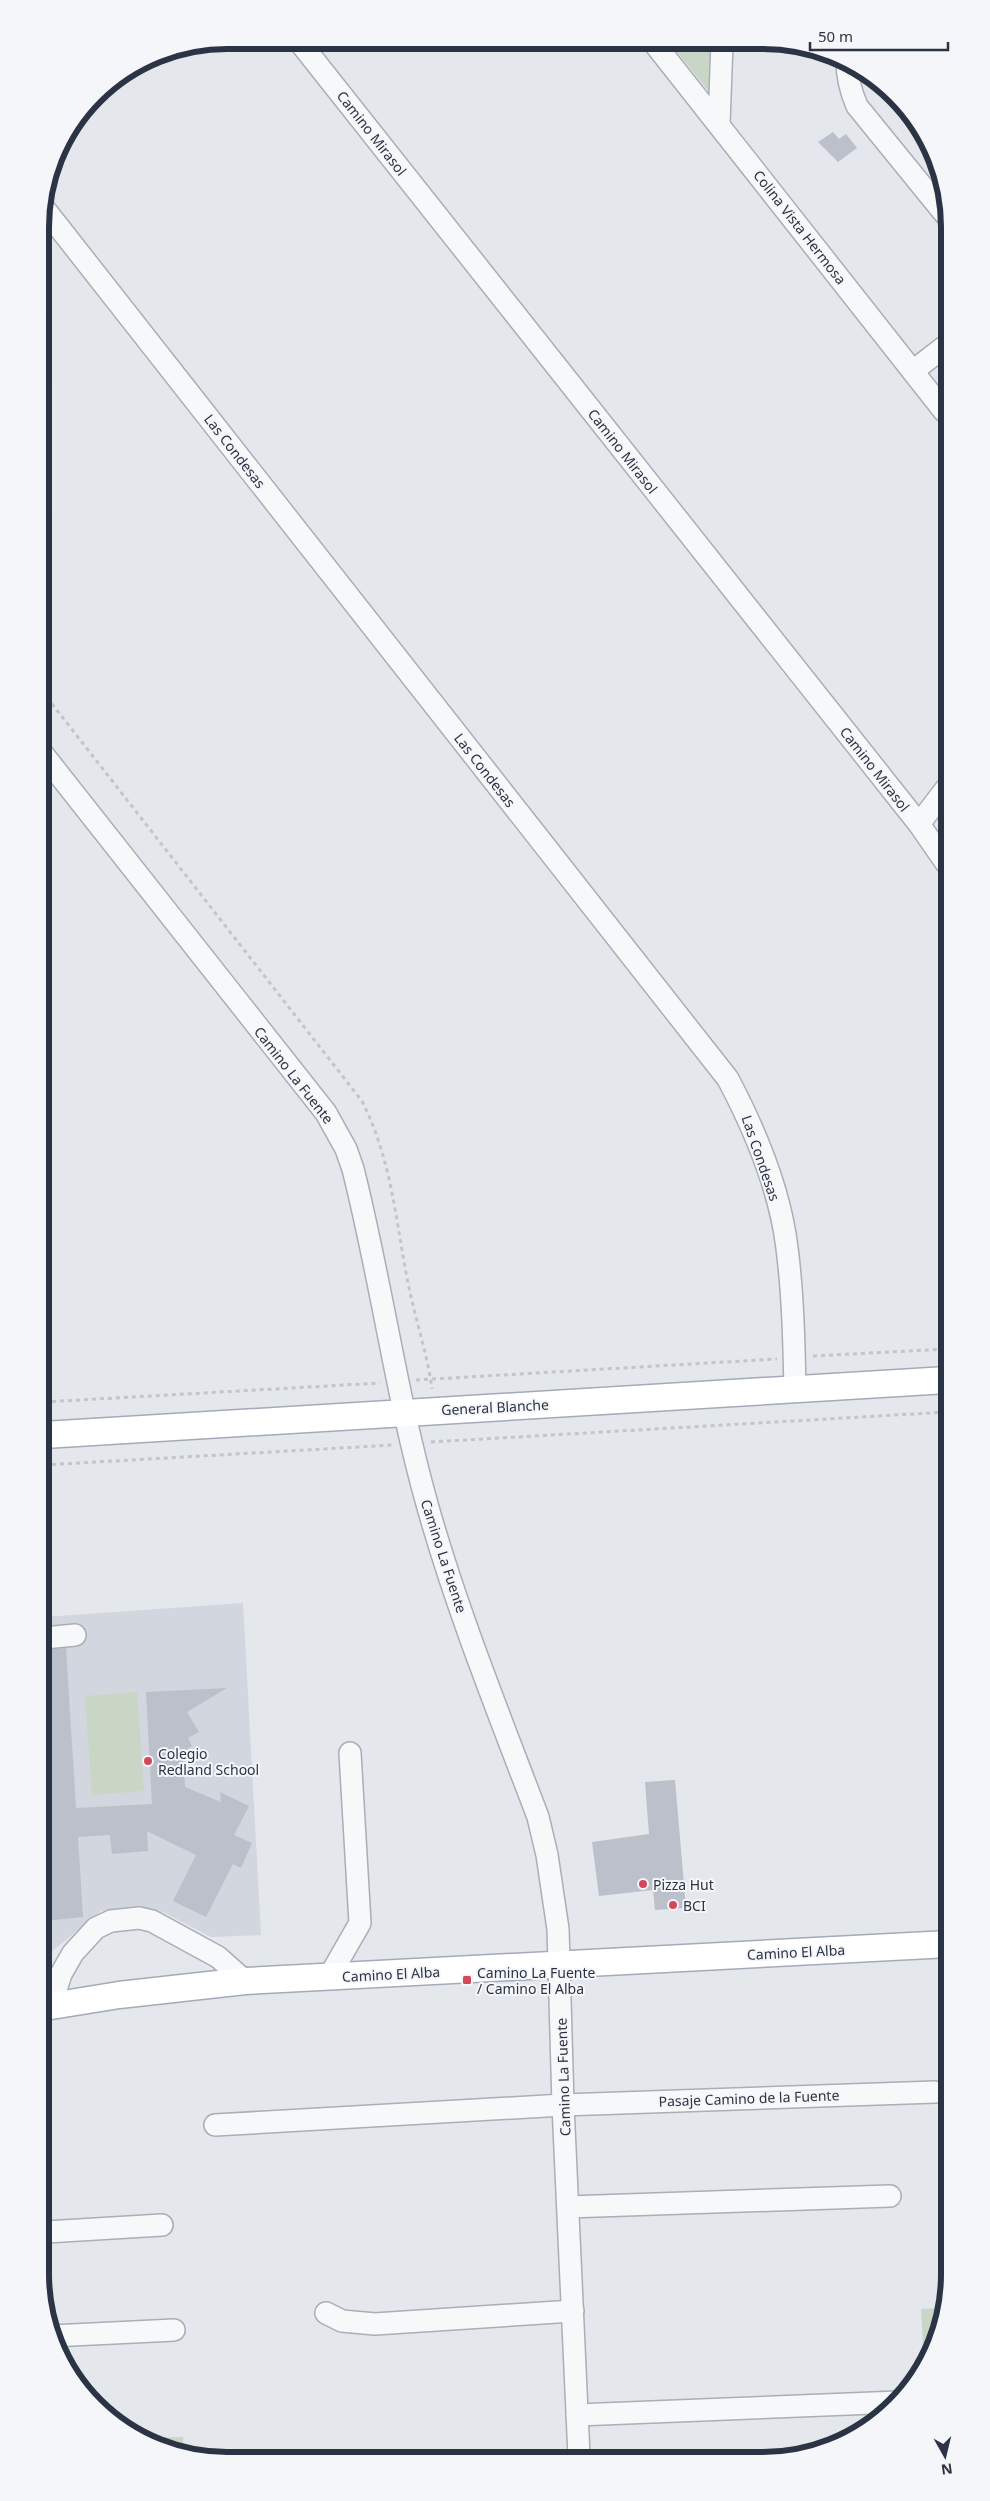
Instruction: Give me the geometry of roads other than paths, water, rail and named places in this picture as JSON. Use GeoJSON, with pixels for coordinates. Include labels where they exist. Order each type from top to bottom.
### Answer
{"type":"FeatureCollection","features":[{"type":"Feature","properties":{"kind":"main road","name":"General Blanche"},"geometry":{"type":"LineString","coordinates":[[49,1435],[941,1380]]}},
{"type":"Feature","properties":{"kind":"main road","name":"Camino El Alba"},"geometry":{"type":"LineString","coordinates":[[49,2006],[245,1981],[560,1966],[941,1944]]}},
{"type":"Feature","properties":{"kind":"street","name":"Camino Mirasol"},"geometry":{"type":"LineString","coordinates":[[305,49],[919,824],[941,857]]}},
{"type":"Feature","properties":{"kind":"street","name":"Colina Vista Hermosa"},"geometry":{"type":"LineString","coordinates":[[659,49],[719,123],[941,408]]}},
{"type":"Feature","properties":{"kind":"street"},"geometry":{"type":"LineString","coordinates":[[719,123],[722,49]]}},
{"type":"Feature","properties":{"kind":"street"},"geometry":{"type":"LineString","coordinates":[[847,70],[850,90],[857,106],[940,209]]}},
{"type":"Feature","properties":{"kind":"street","name":"Las Condesas"},"geometry":{"type":"LineString","coordinates":[[49,214],[728,1080],[759,1144],[777,1200],[787,1248],[795,1390]]}},
{"type":"Feature","properties":{"kind":"street"},"geometry":{"type":"LineString","coordinates":[[913,371],[941,349]]}},
{"type":"Feature","properties":{"kind":"street","name":"Camino La Fuente"},"geometry":{"type":"LineString","coordinates":[[49,762],[313,1096],[337,1130],[346,1149],[357,1182],[411,1443],[445,1565],[538,1817],[554,1893],[560,1966],[563,2105],[579,2452]]}},
{"type":"Feature","properties":{"kind":"street"},"geometry":{"type":"LineString","coordinates":[[919,824],[941,795]]}},
{"type":"Feature","properties":{"kind":"street"},"geometry":{"type":"LineString","coordinates":[[49,1638],[75,1635]]}},
{"type":"Feature","properties":{"kind":"street"},"geometry":{"type":"LineString","coordinates":[[329,1977],[360,1923],[350,1753]]}},
{"type":"Feature","properties":{"kind":"street"},"geometry":{"type":"LineString","coordinates":[[49,2004],[73,1953],[96,1928],[111,1921],[139,1918],[152,1921],[218,1957],[245,1981]]}},
{"type":"Feature","properties":{"kind":"street","name":"Pasaje Camino de la Fuente"},"geometry":{"type":"LineString","coordinates":[[216,2125],[563,2105],[935,2092]]}},
{"type":"Feature","properties":{"kind":"street"},"geometry":{"type":"LineString","coordinates":[[568,2206],[890,2196]]}},
{"type":"Feature","properties":{"kind":"street"},"geometry":{"type":"LineString","coordinates":[[49,2232],[162,2224]]}},
{"type":"Feature","properties":{"kind":"street"},"geometry":{"type":"LineString","coordinates":[[326,2313],[342,2320],[375,2324],[573,2311]]}},
{"type":"Feature","properties":{"kind":"street"},"geometry":{"type":"LineString","coordinates":[[60,2336],[174,2330]]}},
{"type":"Feature","properties":{"kind":"street"},"geometry":{"type":"LineString","coordinates":[[578,2415],[886,2402]]}},
{"type":"Feature","properties":{"kind":"place","name":"Colegio Redland School"},"geometry":{"type":"Point","coordinates":[148,1761]}},
{"type":"Feature","properties":{"kind":"place","name":"Pizza Hut"},"geometry":{"type":"Point","coordinates":[643,1884]}},
{"type":"Feature","properties":{"kind":"place","name":"BCI"},"geometry":{"type":"Point","coordinates":[673,1905]}},
{"type":"Feature","properties":{"kind":"place","name":"Camino La Fuente / Camino El Alba"},"geometry":{"type":"Point","coordinates":[467,1980]}}]}
